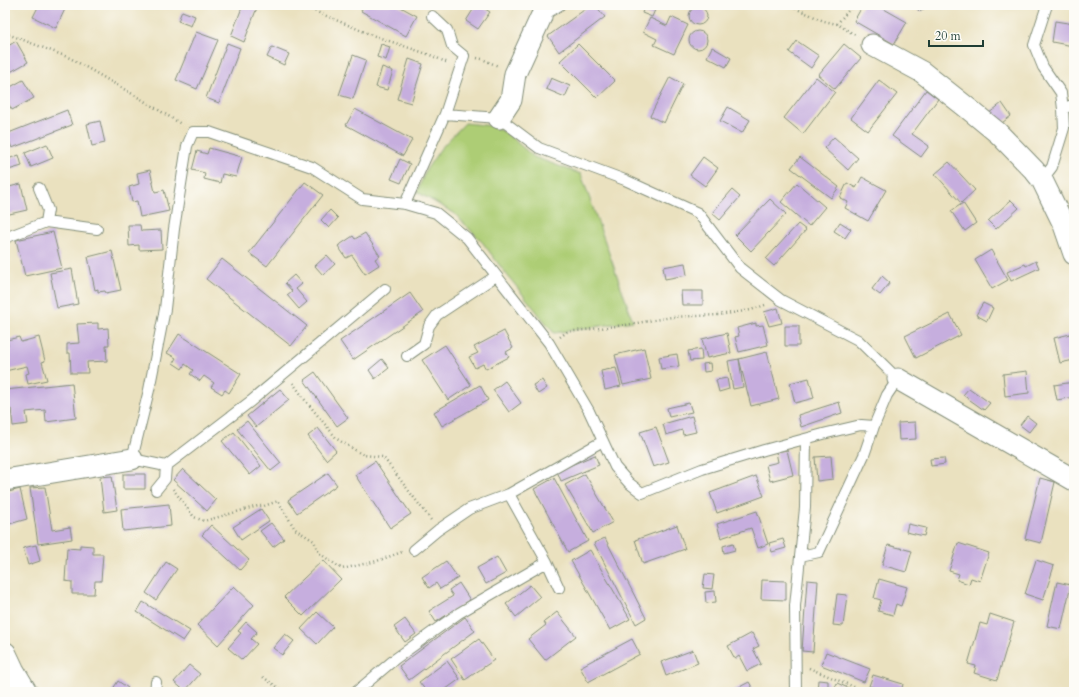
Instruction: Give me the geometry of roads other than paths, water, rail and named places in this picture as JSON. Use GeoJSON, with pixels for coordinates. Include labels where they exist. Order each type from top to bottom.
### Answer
{"type":"FeatureCollection","features":[{"type":"Feature","properties":{"kind":"street"},"geometry":{"type":"LineString","coordinates":[[499,118],[510,100],[515,74],[538,11]]}},
{"type":"Feature","properties":{"kind":"street"},"geometry":{"type":"LineString","coordinates":[[872,46],[922,72],[998,133],[1042,180],[1064,225],[1074,254]]}},
{"type":"Feature","properties":{"kind":"street"},"geometry":{"type":"LineString","coordinates":[[898,379],[1074,480]]}},
{"type":"Feature","properties":{"kind":"street"},"geometry":{"type":"LineString","coordinates":[[5,480],[132,459]]}},
{"type":"Feature","properties":{"kind":"street"},"geometry":{"type":"LineString","coordinates":[[5,653],[26,692]]}},
{"type":"Feature","properties":{"kind":"lane"},"geometry":{"type":"LineString","coordinates":[[538,11],[560,5]]}},
{"type":"Feature","properties":{"kind":"lane"},"geometry":{"type":"LineString","coordinates":[[1042,180],[1052,167],[1064,128],[1061,93],[1043,67],[1034,45],[1047,5]]}},
{"type":"Feature","properties":{"kind":"lane"},"geometry":{"type":"LineString","coordinates":[[405,204],[446,114],[464,56],[452,46],[447,30],[432,16]]}},
{"type":"Feature","properties":{"kind":"lane"},"geometry":{"type":"LineString","coordinates":[[1062,109],[1074,104]]}},
{"type":"Feature","properties":{"kind":"lane"},"geometry":{"type":"LineString","coordinates":[[446,114],[499,118],[539,148],[625,180],[698,212],[740,268],[781,300],[858,340],[898,379],[886,395],[864,455],[819,552],[800,556]]}},
{"type":"Feature","properties":{"kind":"lane"},"geometry":{"type":"LineString","coordinates":[[166,466],[132,459],[149,390],[165,309],[174,229],[187,146],[193,132],[209,132],[312,167],[362,199],[405,204],[436,213],[467,238],[549,343],[589,411],[615,467],[629,483],[642,493],[702,469],[861,425],[874,426]]}},
{"type":"Feature","properties":{"kind":"lane"},"geometry":{"type":"LineString","coordinates":[[39,188],[48,210],[46,222]]}},
{"type":"Feature","properties":{"kind":"lane"},"geometry":{"type":"LineString","coordinates":[[5,238],[46,222],[97,229]]}},
{"type":"Feature","properties":{"kind":"lane"},"geometry":{"type":"LineString","coordinates":[[407,356],[424,344],[429,326],[437,315],[496,276]]}},
{"type":"Feature","properties":{"kind":"lane"},"geometry":{"type":"LineString","coordinates":[[156,490],[165,478],[166,466],[251,401],[385,288]]}},
{"type":"Feature","properties":{"kind":"lane"},"geometry":{"type":"LineString","coordinates":[[796,692],[795,606],[805,508],[806,439]]}},
{"type":"Feature","properties":{"kind":"lane"},"geometry":{"type":"LineString","coordinates":[[414,550],[438,530],[469,509],[509,494],[603,441]]}},
{"type":"Feature","properties":{"kind":"lane"},"geometry":{"type":"LineString","coordinates":[[509,494],[547,562],[559,588]]}},
{"type":"Feature","properties":{"kind":"lane"},"geometry":{"type":"LineString","coordinates":[[356,692],[459,613],[547,562]]}}]}
